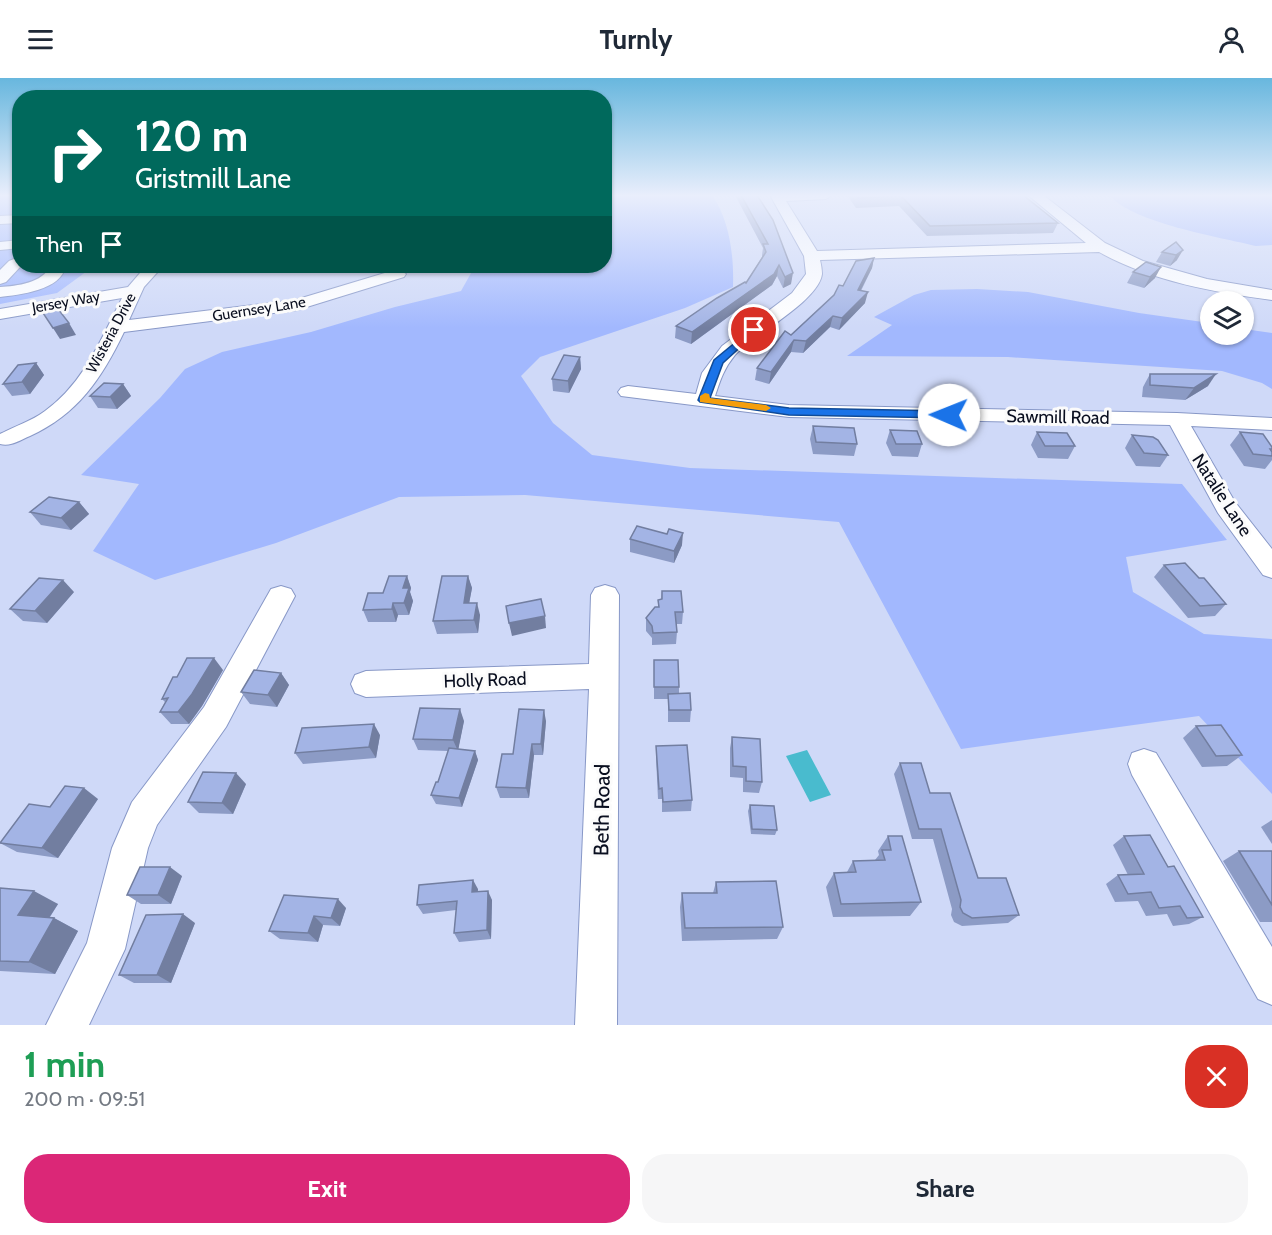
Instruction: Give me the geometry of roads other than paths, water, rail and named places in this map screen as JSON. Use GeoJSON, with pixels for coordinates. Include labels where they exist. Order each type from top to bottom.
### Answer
{"type":"FeatureCollection","features":[{"type":"Feature","properties":{"kind":"street"},"geometry":{"type":"LineString","coordinates":[[704,400],[712,373],[729,350],[798,297],[812,282],[814,274],[812,256],[802,239]]}},
{"type":"Feature","properties":{"kind":"street"},"geometry":{"type":"LineString","coordinates":[[1093,239],[1102,246],[1146,266],[1190,279],[1272,295]]}},
{"type":"Feature","properties":{"kind":"street"},"geometry":{"type":"LineString","coordinates":[[812,256],[1102,246]]}},
{"type":"Feature","properties":{"kind":"street"},"geometry":{"type":"LineString","coordinates":[[0,279],[11,264]]}},
{"type":"Feature","properties":{"kind":"street"},"geometry":{"type":"LineString","coordinates":[[0,292],[38,286],[54,273]]}},
{"type":"Feature","properties":{"kind":"street","name":"Wisteria Drive"},"geometry":{"type":"LineString","coordinates":[[6,439],[51,417],[76,396],[118,327],[132,291],[146,273]]}},
{"type":"Feature","properties":{"kind":"street","name":"Guernsey Lane"},"geometry":{"type":"LineString","coordinates":[[118,327],[297,305],[398,274]]}},
{"type":"Feature","properties":{"kind":"street","name":"Jersey Way"},"geometry":{"type":"LineString","coordinates":[[0,314],[132,291]]}},
{"type":"Feature","properties":{"kind":"street","name":"Sawmill Road"},"geometry":{"type":"LineString","coordinates":[[628,392],[789,411],[1272,423]]}},
{"type":"Feature","properties":{"kind":"street","name":"Natalie Lane"},"geometry":{"type":"LineString","coordinates":[[1177,419],[1226,507],[1272,568]]}},
{"type":"Feature","properties":{"kind":"street","name":"Beth Road"},"geometry":{"type":"LineString","coordinates":[[596,1025],[604,595]]}},
{"type":"Feature","properties":{"kind":"street"},"geometry":{"type":"LineString","coordinates":[[67,1025],[105,949],[129,848],[144,814],[215,717],[281,596]]}},
{"type":"Feature","properties":{"kind":"street","name":"Holly Road"},"geometry":{"type":"LineString","coordinates":[[366,684],[604,676]]}},
{"type":"Feature","properties":{"kind":"street"},"geometry":{"type":"LineString","coordinates":[[1144,764],[1272,985]]}}]}
